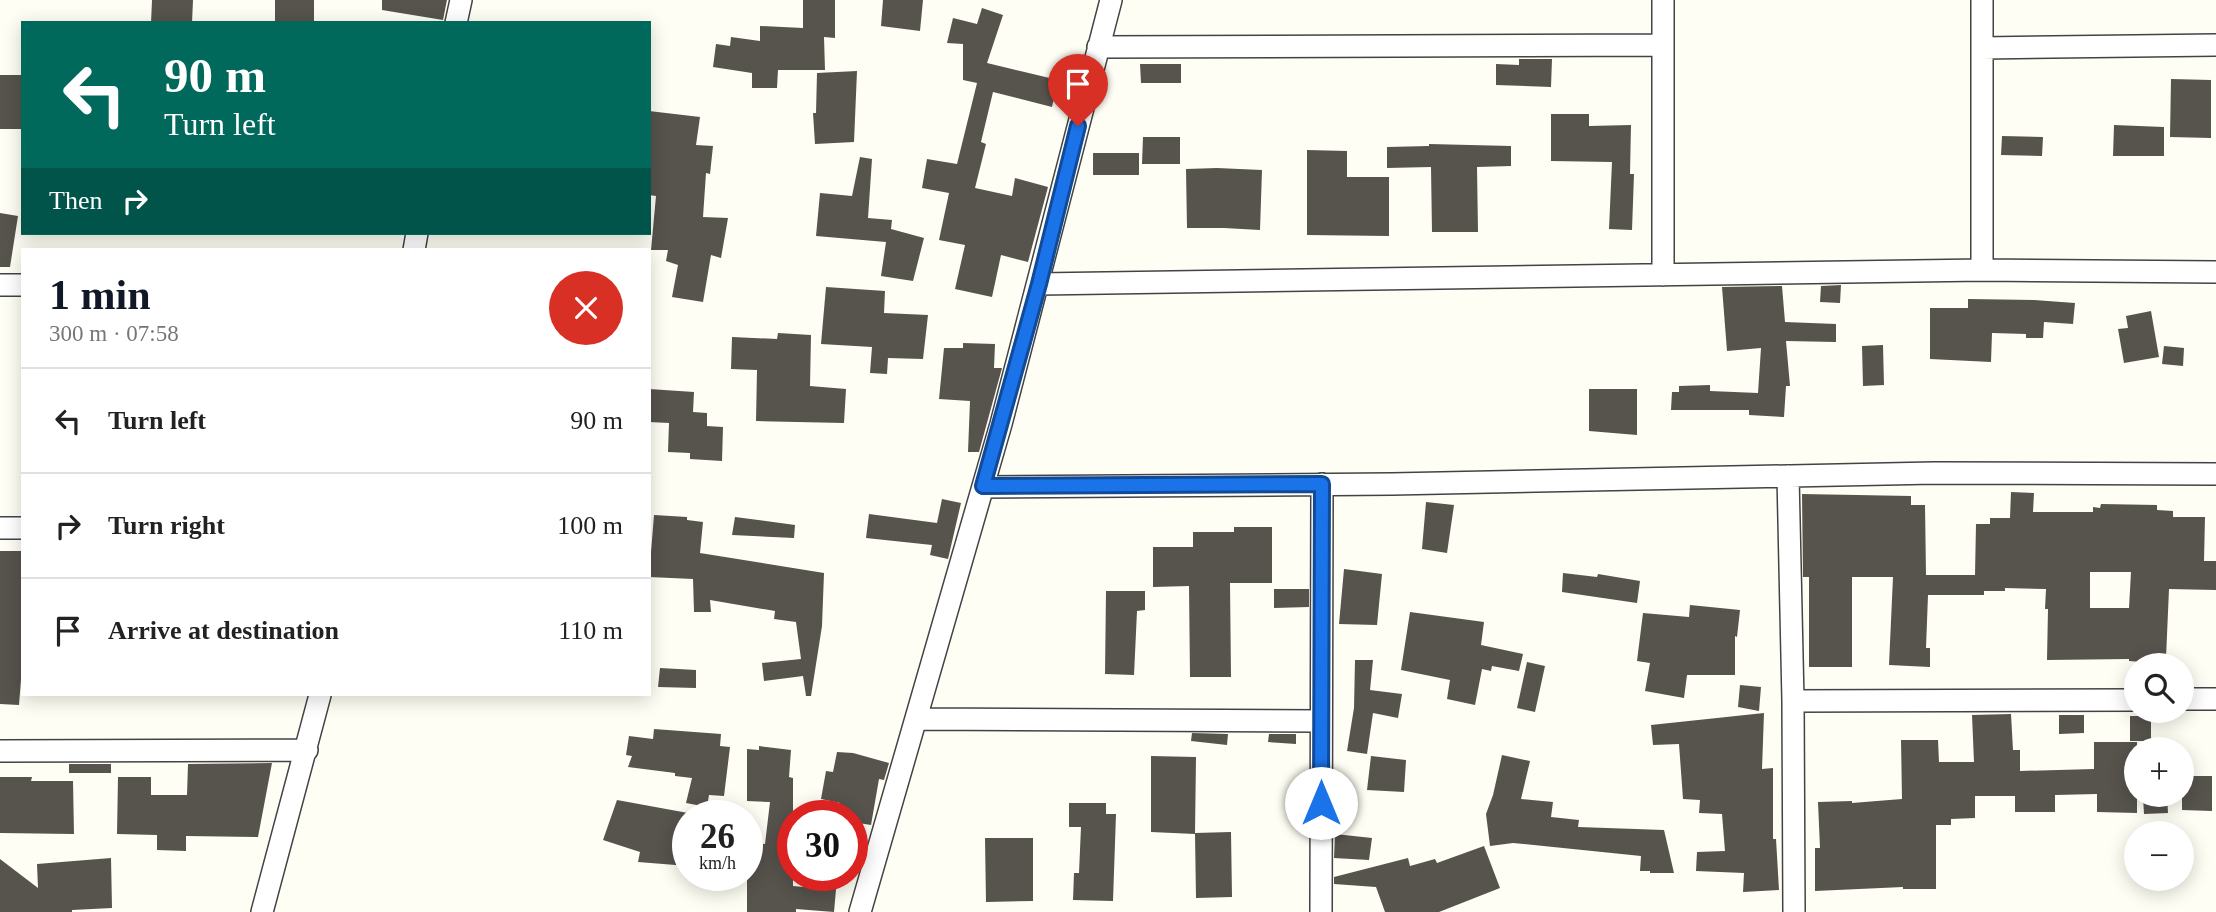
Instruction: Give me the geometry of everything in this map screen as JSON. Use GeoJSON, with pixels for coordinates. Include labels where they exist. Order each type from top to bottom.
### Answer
{"type":"FeatureCollection","features":[{"type":"Feature","properties":{"kind":"street"},"geometry":{"type":"LineString","coordinates":[[456,21],[461,0]]}},
{"type":"Feature","properties":{"kind":"street"},"geometry":{"type":"LineString","coordinates":[[860,912],[1039,284],[1111,0]]}},
{"type":"Feature","properties":{"kind":"street"},"geometry":{"type":"LineString","coordinates":[[1662,0],[1663,275]]}},
{"type":"Feature","properties":{"kind":"street"},"geometry":{"type":"LineString","coordinates":[[1982,0],[1982,270]]}},
{"type":"Feature","properties":{"kind":"street"},"geometry":{"type":"LineString","coordinates":[[1098,47],[1663,45]]}},
{"type":"Feature","properties":{"kind":"street"},"geometry":{"type":"LineString","coordinates":[[1982,48],[2216,45]]}},
{"type":"Feature","properties":{"kind":"street"},"geometry":{"type":"LineString","coordinates":[[1039,284],[1982,270],[2216,272]]}},
{"type":"Feature","properties":{"kind":"street"},"geometry":{"type":"LineString","coordinates":[[0,285],[21,285]]}},
{"type":"Feature","properties":{"kind":"street"},"geometry":{"type":"LineString","coordinates":[[983,486],[1322,484],[1934,473],[2216,474]]}},
{"type":"Feature","properties":{"kind":"street"},"geometry":{"type":"LineString","coordinates":[[1788,476],[1794,912]]}},
{"type":"Feature","properties":{"kind":"street"},"geometry":{"type":"LineString","coordinates":[[1321,912],[1322,484]]}},
{"type":"Feature","properties":{"kind":"street"},"geometry":{"type":"LineString","coordinates":[[0,528],[21,528]]}},
{"type":"Feature","properties":{"kind":"street"},"geometry":{"type":"LineString","coordinates":[[262,912],[320,696]]}},
{"type":"Feature","properties":{"kind":"street"},"geometry":{"type":"LineString","coordinates":[[2194,699],[2216,699]]}},
{"type":"Feature","properties":{"kind":"street"},"geometry":{"type":"LineString","coordinates":[[1793,701],[2124,700]]}},
{"type":"Feature","properties":{"kind":"street"},"geometry":{"type":"LineString","coordinates":[[916,719],[1321,721]]}},
{"type":"Feature","properties":{"kind":"street"},"geometry":{"type":"LineString","coordinates":[[0,751],[307,750]]}},
{"type":"Feature","properties":{"kind":"building"},"geometry":{"type":"Polygon","coordinates":[[[152,0],[193,0],[192,21],[151,21],[152,0]]]}},
{"type":"Feature","properties":{"kind":"building"},"geometry":{"type":"Polygon","coordinates":[[[275,0],[314,0],[314,21],[275,21],[275,0]]]}},
{"type":"Feature","properties":{"kind":"building"},"geometry":{"type":"Polygon","coordinates":[[[382,0],[447,0],[443,20],[382,10],[382,0]]]}},
{"type":"Feature","properties":{"kind":"building"},"geometry":{"type":"Polygon","coordinates":[[[803,0],[835,0],[835,38],[824,37],[825,70],[778,70],[777,88],[752,88],[752,73],[713,67],[716,44],[730,46],[731,37],[760,41],[760,26],[803,28],[803,0]]]}},
{"type":"Feature","properties":{"kind":"building"},"geometry":{"type":"Polygon","coordinates":[[[883,0],[923,0],[920,31],[881,26],[883,0]]]}},
{"type":"Feature","properties":{"kind":"building"},"geometry":{"type":"Polygon","coordinates":[[[982,8],[1003,15],[987,63],[1058,80],[1052,107],[993,92],[981,142],[986,144],[975,188],[1012,196],[1015,178],[1048,187],[1028,262],[1001,255],[992,297],[955,289],[965,245],[939,240],[949,193],[922,188],[927,159],[957,164],[977,83],[963,80],[963,44],[947,43],[953,18],[977,24],[982,8]]]}},
{"type":"Feature","properties":{"kind":"building"},"geometry":{"type":"Polygon","coordinates":[[[1519,59],[1552,59],[1551,87],[1496,85],[1496,64],[1519,65],[1519,59]]]}},
{"type":"Feature","properties":{"kind":"building"},"geometry":{"type":"Polygon","coordinates":[[[1140,64],[1181,64],[1181,83],[1141,83],[1140,64]]]}},
{"type":"Feature","properties":{"kind":"building"},"geometry":{"type":"Polygon","coordinates":[[[857,71],[854,142],[815,144],[813,113],[816,113],[817,73],[857,71]]]}},
{"type":"Feature","properties":{"kind":"building"},"geometry":{"type":"Polygon","coordinates":[[[0,75],[21,75],[21,129],[0,129],[0,75]]]}},
{"type":"Feature","properties":{"kind":"building"},"geometry":{"type":"Polygon","coordinates":[[[2171,79],[2211,80],[2211,138],[2170,137],[2171,79]]]}},
{"type":"Feature","properties":{"kind":"building"},"geometry":{"type":"Polygon","coordinates":[[[651,111],[700,117],[696,145],[713,146],[710,174],[706,173],[703,217],[728,218],[721,258],[711,255],[703,302],[672,297],[678,265],[666,261],[668,250],[651,250],[656,196],[651,195],[651,111]]]}},
{"type":"Feature","properties":{"kind":"building"},"geometry":{"type":"Polygon","coordinates":[[[1551,114],[1589,114],[1589,126],[1631,125],[1630,174],[1634,174],[1632,230],[1609,229],[1612,162],[1551,161],[1551,114]]]}},
{"type":"Feature","properties":{"kind":"building"},"geometry":{"type":"Polygon","coordinates":[[[2114,125],[2164,127],[2164,156],[2113,156],[2114,125]]]}},
{"type":"Feature","properties":{"kind":"building"},"geometry":{"type":"Polygon","coordinates":[[[2002,136],[2043,137],[2042,156],[2001,155],[2002,136]]]}},
{"type":"Feature","properties":{"kind":"building"},"geometry":{"type":"Polygon","coordinates":[[[1143,137],[1180,137],[1180,164],[1142,164],[1143,137]]]}},
{"type":"Feature","properties":{"kind":"building"},"geometry":{"type":"Polygon","coordinates":[[[1429,144],[1511,146],[1511,166],[1477,167],[1478,232],[1432,232],[1431,167],[1387,168],[1387,147],[1429,144]]]}},
{"type":"Feature","properties":{"kind":"building"},"geometry":{"type":"Polygon","coordinates":[[[1307,150],[1347,151],[1347,177],[1389,177],[1389,236],[1307,235],[1307,150]]]}},
{"type":"Feature","properties":{"kind":"building"},"geometry":{"type":"Polygon","coordinates":[[[1093,153],[1139,153],[1139,175],[1093,175],[1093,153]]]}},
{"type":"Feature","properties":{"kind":"building"},"geometry":{"type":"Polygon","coordinates":[[[860,157],[872,159],[868,218],[892,220],[891,229],[924,238],[913,281],[881,276],[886,242],[816,236],[820,193],[852,196],[860,157]]]}},
{"type":"Feature","properties":{"kind":"building"},"geometry":{"type":"Polygon","coordinates":[[[1186,169],[1262,170],[1260,230],[1187,228],[1186,169]]]}},
{"type":"Feature","properties":{"kind":"building"},"geometry":{"type":"Polygon","coordinates":[[[0,213],[18,216],[10,267],[0,267],[0,213]]]}},
{"type":"Feature","properties":{"kind":"building"},"geometry":{"type":"Polygon","coordinates":[[[1841,285],[1840,303],[1820,302],[1821,286],[1841,285]]]}},
{"type":"Feature","properties":{"kind":"building"},"geometry":{"type":"Polygon","coordinates":[[[1782,286],[1785,322],[1836,324],[1836,342],[1786,341],[1790,386],[1786,386],[1784,417],[1749,415],[1749,410],[1671,410],[1672,392],[1679,392],[1679,386],[1710,385],[1710,391],[1758,393],[1761,348],[1727,351],[1722,287],[1782,286]]]}},
{"type":"Feature","properties":{"kind":"building"},"geometry":{"type":"Polygon","coordinates":[[[826,287],[885,291],[884,313],[928,315],[923,359],[888,358],[887,374],[870,373],[872,347],[821,344],[826,287]]]}},
{"type":"Feature","properties":{"kind":"building"},"geometry":{"type":"Polygon","coordinates":[[[1968,299],[2075,303],[2073,324],[2044,322],[2043,338],[2026,338],[2026,334],[1992,333],[1991,362],[1930,359],[1930,308],[1968,308],[1968,299]]]}},
{"type":"Feature","properties":{"kind":"building"},"geometry":{"type":"Polygon","coordinates":[[[2151,311],[2159,357],[2124,363],[2118,329],[2128,328],[2126,316],[2151,311]]]}},
{"type":"Feature","properties":{"kind":"building"},"geometry":{"type":"Polygon","coordinates":[[[778,333],[811,335],[810,386],[846,389],[844,423],[756,421],[757,370],[731,369],[732,337],[777,339],[778,333]]]}},
{"type":"Feature","properties":{"kind":"building"},"geometry":{"type":"Polygon","coordinates":[[[963,343],[995,344],[994,368],[1002,368],[979,452],[968,452],[970,401],[939,399],[944,348],[963,348],[963,343]]]}},
{"type":"Feature","properties":{"kind":"building"},"geometry":{"type":"Polygon","coordinates":[[[1883,345],[1884,385],[1863,386],[1862,346],[1883,345]]]}},
{"type":"Feature","properties":{"kind":"building"},"geometry":{"type":"Polygon","coordinates":[[[2164,346],[2184,348],[2183,366],[2162,364],[2164,346]]]}},
{"type":"Feature","properties":{"kind":"building"},"geometry":{"type":"Polygon","coordinates":[[[651,389],[694,392],[693,412],[707,413],[707,426],[723,427],[722,461],[690,459],[690,453],[668,452],[669,423],[651,422],[651,389]]]}},
{"type":"Feature","properties":{"kind":"building"},"geometry":{"type":"Polygon","coordinates":[[[1589,389],[1637,389],[1637,435],[1589,431],[1589,389]]]}},
{"type":"Feature","properties":{"kind":"building"},"geometry":{"type":"Polygon","coordinates":[[[2011,492],[2034,493],[2033,512],[2093,512],[2093,507],[2100,508],[2101,504],[2157,505],[2157,510],[2173,511],[2173,517],[2205,517],[2204,561],[2216,561],[2216,590],[2169,589],[2166,653],[2124,653],[2124,659],[2047,660],[2046,589],[2005,588],[2005,591],[1984,591],[1984,595],[1928,595],[1926,648],[1930,648],[1930,667],[1889,665],[1893,577],[1852,577],[1852,667],[1809,667],[1809,577],[1803,577],[1802,494],[1911,496],[1911,505],[1925,505],[1926,575],[1975,575],[1976,524],[1990,524],[1990,518],[2010,518],[2011,492]],[[2090,572],[2090,608],[2129,608],[2131,572],[2090,572]]]}},
{"type":"Feature","properties":{"kind":"building"},"geometry":{"type":"Polygon","coordinates":[[[942,499],[961,503],[948,559],[930,555],[932,545],[866,538],[869,514],[937,523],[942,499]]]}},
{"type":"Feature","properties":{"kind":"building"},"geometry":{"type":"Polygon","coordinates":[[[1426,502],[1454,505],[1447,553],[1422,549],[1426,502]]]}},
{"type":"Feature","properties":{"kind":"building"},"geometry":{"type":"Polygon","coordinates":[[[654,515],[687,517],[687,520],[703,522],[700,553],[824,573],[822,626],[811,696],[806,696],[803,676],[764,681],[762,663],[801,659],[796,622],[774,619],[775,611],[710,600],[711,612],[694,612],[693,579],[651,577],[654,515]]]}},
{"type":"Feature","properties":{"kind":"building"},"geometry":{"type":"Polygon","coordinates":[[[735,517],[795,525],[794,538],[732,535],[735,517]]]}},
{"type":"Feature","properties":{"kind":"building"},"geometry":{"type":"Polygon","coordinates":[[[1234,527],[1272,527],[1272,583],[1230,583],[1231,677],[1190,677],[1189,586],[1153,587],[1153,547],[1193,547],[1193,532],[1234,532],[1234,527]]]}},
{"type":"Feature","properties":{"kind":"building"},"geometry":{"type":"Polygon","coordinates":[[[0,551],[21,551],[19,705],[0,704],[0,551]]]}},
{"type":"Feature","properties":{"kind":"building"},"geometry":{"type":"Polygon","coordinates":[[[1344,569],[1382,574],[1377,625],[1339,624],[1344,569]]]}},
{"type":"Feature","properties":{"kind":"building"},"geometry":{"type":"Polygon","coordinates":[[[1563,573],[1597,577],[1598,574],[1640,581],[1637,603],[1562,592],[1563,573]]]}},
{"type":"Feature","properties":{"kind":"building"},"geometry":{"type":"Polygon","coordinates":[[[1274,589],[1309,589],[1309,607],[1274,608],[1274,589]]]}},
{"type":"Feature","properties":{"kind":"building"},"geometry":{"type":"Polygon","coordinates":[[[1106,591],[1145,591],[1145,610],[1137,611],[1134,675],[1105,674],[1106,591]]]}},
{"type":"Feature","properties":{"kind":"building"},"geometry":{"type":"Polygon","coordinates":[[[1690,605],[1740,610],[1737,637],[1735,636],[1735,675],[1687,675],[1684,698],[1645,691],[1650,663],[1637,661],[1643,613],[1689,617],[1690,605]]]}},
{"type":"Feature","properties":{"kind":"building"},"geometry":{"type":"Polygon","coordinates":[[[1410,612],[1484,622],[1481,645],[1523,654],[1519,671],[1492,666],[1491,671],[1482,669],[1475,705],[1447,699],[1450,680],[1401,670],[1410,612]]]}},
{"type":"Feature","properties":{"kind":"building"},"geometry":{"type":"Polygon","coordinates":[[[1355,660],[1373,660],[1370,690],[1402,694],[1398,718],[1373,713],[1367,754],[1347,751],[1354,708],[1355,660]]]}},
{"type":"Feature","properties":{"kind":"building"},"geometry":{"type":"Polygon","coordinates":[[[1527,662],[1545,666],[1535,712],[1517,708],[1527,662]]]}},
{"type":"Feature","properties":{"kind":"building"},"geometry":{"type":"Polygon","coordinates":[[[660,668],[696,670],[696,688],[658,687],[660,668]]]}},
{"type":"Feature","properties":{"kind":"building"},"geometry":{"type":"Polygon","coordinates":[[[1740,685],[1761,687],[1759,711],[1738,707],[1740,685]]]}},
{"type":"Feature","properties":{"kind":"building"},"geometry":{"type":"Polygon","coordinates":[[[1764,713],[1762,769],[1773,768],[1773,839],[1776,839],[1779,890],[1743,892],[1744,873],[1696,871],[1697,852],[1725,851],[1722,814],[1699,813],[1700,800],[1683,799],[1679,744],[1653,745],[1651,725],[1764,713]]]}},
{"type":"Feature","properties":{"kind":"building"},"geometry":{"type":"Polygon","coordinates":[[[2011,714],[2013,750],[2020,750],[2020,771],[2094,769],[2094,742],[2124,742],[2124,807],[2137,807],[2137,813],[2097,812],[2097,794],[2055,795],[2055,812],[2015,812],[2015,796],[1975,796],[1975,818],[1951,819],[1951,825],[1936,825],[1936,889],[1903,887],[1815,891],[1815,848],[1820,848],[1818,802],[1852,803],[1902,799],[1901,740],[1938,740],[1939,762],[1974,762],[1972,715],[2011,714]]]}},
{"type":"Feature","properties":{"kind":"building"},"geometry":{"type":"Polygon","coordinates":[[[2059,715],[2084,715],[2084,733],[2059,734],[2059,715]]]}},
{"type":"Feature","properties":{"kind":"building"},"geometry":{"type":"Polygon","coordinates":[[[2130,723],[2151,723],[2151,737],[2130,737],[2130,723]]]}},
{"type":"Feature","properties":{"kind":"building"},"geometry":{"type":"Polygon","coordinates":[[[654,729],[721,734],[720,746],[730,747],[724,796],[709,795],[708,800],[687,800],[692,778],[628,767],[632,756],[626,755],[629,736],[653,739],[654,729]]]}},
{"type":"Feature","properties":{"kind":"building"},"geometry":{"type":"Polygon","coordinates":[[[1192,733],[1228,734],[1227,745],[1191,741],[1192,733]]]}},
{"type":"Feature","properties":{"kind":"building"},"geometry":{"type":"Polygon","coordinates":[[[1269,734],[1296,734],[1296,744],[1268,742],[1269,734]]]}},
{"type":"Feature","properties":{"kind":"building"},"geometry":{"type":"Polygon","coordinates":[[[759,746],[791,750],[789,777],[793,778],[793,800],[777,800],[777,891],[836,891],[834,912],[796,909],[796,912],[747,912],[747,891],[763,891],[763,844],[770,802],[747,800],[747,749],[759,750],[759,746]]]}},
{"type":"Feature","properties":{"kind":"building"},"geometry":{"type":"Polygon","coordinates":[[[837,752],[853,753],[889,763],[884,780],[879,779],[871,825],[868,825],[868,800],[821,799],[826,771],[833,772],[837,752]]]}},
{"type":"Feature","properties":{"kind":"building"},"geometry":{"type":"Polygon","coordinates":[[[1502,755],[1530,761],[1521,799],[1553,802],[1551,817],[1579,820],[1578,827],[1664,830],[1674,873],[1640,871],[1641,856],[1513,843],[1490,846],[1486,814],[1502,755]]]}},
{"type":"Feature","properties":{"kind":"building"},"geometry":{"type":"Polygon","coordinates":[[[1151,756],[1196,757],[1195,833],[1231,832],[1232,897],[1196,898],[1195,834],[1151,832],[1151,756]]]}},
{"type":"Feature","properties":{"kind":"building"},"geometry":{"type":"Polygon","coordinates":[[[1371,756],[1406,760],[1404,792],[1367,790],[1371,756]]]}},
{"type":"Feature","properties":{"kind":"building"},"geometry":{"type":"Polygon","coordinates":[[[272,763],[258,837],[186,836],[186,851],[157,850],[157,835],[117,834],[118,777],[151,777],[151,795],[187,795],[188,764],[272,763]]]}},
{"type":"Feature","properties":{"kind":"building"},"geometry":{"type":"Polygon","coordinates":[[[69,764],[111,764],[111,773],[69,773],[69,764]]]}},
{"type":"Feature","properties":{"kind":"building"},"geometry":{"type":"Polygon","coordinates":[[[2194,776],[2212,776],[2212,811],[2182,810],[2182,807],[2194,807],[2194,776]]]}},
{"type":"Feature","properties":{"kind":"building"},"geometry":{"type":"Polygon","coordinates":[[[0,777],[32,777],[31,781],[73,781],[74,834],[0,833],[0,777]]]}},
{"type":"Feature","properties":{"kind":"building"},"geometry":{"type":"Polygon","coordinates":[[[617,800],[672,810],[672,865],[638,862],[640,852],[603,840],[617,800]]]}},
{"type":"Feature","properties":{"kind":"building"},"geometry":{"type":"Polygon","coordinates":[[[1069,803],[1106,803],[1106,814],[1116,814],[1113,901],[1073,900],[1074,873],[1079,873],[1081,827],[1069,827],[1069,803]]]}},
{"type":"Feature","properties":{"kind":"building"},"geometry":{"type":"Polygon","coordinates":[[[2144,807],[2168,807],[2168,813],[2144,814],[2144,807]]]}},
{"type":"Feature","properties":{"kind":"building"},"geometry":{"type":"Polygon","coordinates":[[[1335,834],[1372,838],[1369,860],[1334,858],[1335,834]]]}},
{"type":"Feature","properties":{"kind":"building"},"geometry":{"type":"Polygon","coordinates":[[[985,838],[1033,838],[1033,901],[986,902],[985,838]]]}},
{"type":"Feature","properties":{"kind":"building"},"geometry":{"type":"Polygon","coordinates":[[[1484,846],[1500,888],[1439,912],[1385,912],[1376,887],[1334,884],[1334,877],[1408,858],[1410,866],[1435,859],[1437,863],[1484,846]]]}},
{"type":"Feature","properties":{"kind":"building"},"geometry":{"type":"Polygon","coordinates":[[[111,858],[112,908],[72,912],[0,912],[0,859],[38,888],[37,864],[111,858]]]}},
{"type":"Feature","properties":{"kind":"route"},"geometry":{"type":"LineString","coordinates":[[1078,126],[1039,284],[983,486],[1322,484],[1321,803]]}}]}
